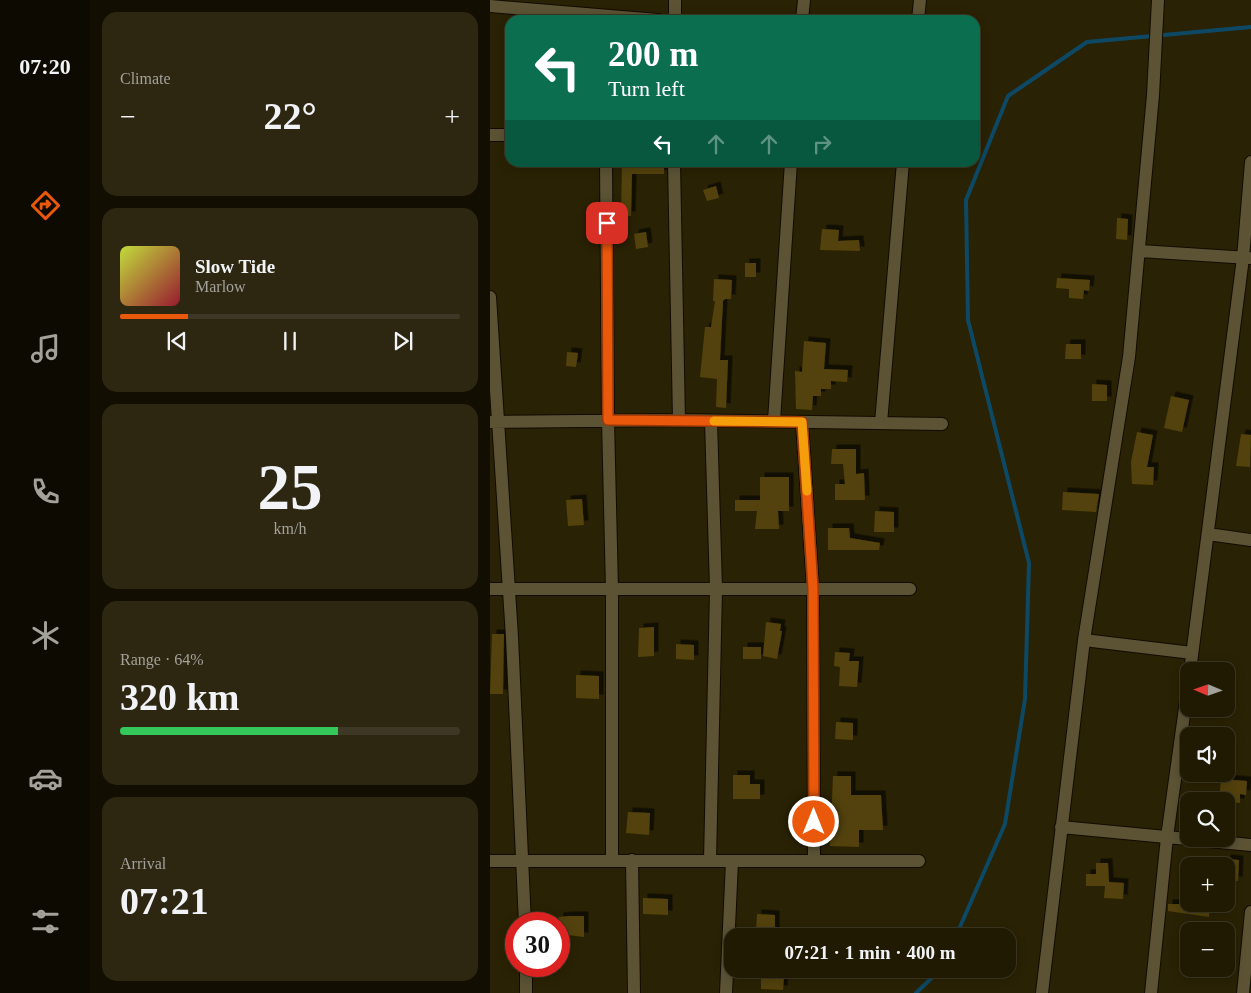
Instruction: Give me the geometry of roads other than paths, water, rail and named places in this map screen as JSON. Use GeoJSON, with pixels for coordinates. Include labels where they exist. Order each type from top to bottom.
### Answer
{"type":"FeatureCollection","features":[{"type":"Feature","properties":{"kind":"street"},"geometry":{"type":"LineString","coordinates":[[674,15],[675,0]]}},
{"type":"Feature","properties":{"kind":"street"},"geometry":{"type":"LineString","coordinates":[[802,15],[804,0]]}},
{"type":"Feature","properties":{"kind":"street"},"geometry":{"type":"LineString","coordinates":[[918,15],[920,0]]}},
{"type":"Feature","properties":{"kind":"street"},"geometry":{"type":"LineString","coordinates":[[1042,993],[1084,640],[1129,357],[1153,95],[1158,0]]}},
{"type":"Feature","properties":{"kind":"street"},"geometry":{"type":"LineString","coordinates":[[490,6],[560,15]]}},
{"type":"Feature","properties":{"kind":"street"},"geometry":{"type":"LineString","coordinates":[[490,135],[505,135]]}},
{"type":"Feature","properties":{"kind":"street"},"geometry":{"type":"LineString","coordinates":[[1191,662],[1247,258],[1251,162]]}},
{"type":"Feature","properties":{"kind":"street"},"geometry":{"type":"LineString","coordinates":[[606,167],[608,420],[612,590],[612,860]]}},
{"type":"Feature","properties":{"kind":"street"},"geometry":{"type":"LineString","coordinates":[[674,167],[679,420]]}},
{"type":"Feature","properties":{"kind":"street"},"geometry":{"type":"LineString","coordinates":[[774,421],[791,167]]}},
{"type":"Feature","properties":{"kind":"street"},"geometry":{"type":"LineString","coordinates":[[880,423],[903,167]]}},
{"type":"Feature","properties":{"kind":"street"},"geometry":{"type":"LineString","coordinates":[[1140,251],[1247,258]]}},
{"type":"Feature","properties":{"kind":"street"},"geometry":{"type":"LineString","coordinates":[[491,305],[494,422],[508,589],[524,861],[525,912]]}},
{"type":"Feature","properties":{"kind":"street"},"geometry":{"type":"LineString","coordinates":[[494,422],[679,420],[942,424]]}},
{"type":"Feature","properties":{"kind":"street"},"geometry":{"type":"LineString","coordinates":[[710,861],[716,589],[711,421]]}},
{"type":"Feature","properties":{"kind":"street"},"geometry":{"type":"LineString","coordinates":[[802,422],[813,588],[814,861]]}},
{"type":"Feature","properties":{"kind":"street"},"geometry":{"type":"LineString","coordinates":[[1208,534],[1251,540]]}},
{"type":"Feature","properties":{"kind":"street"},"geometry":{"type":"LineString","coordinates":[[490,589],[910,589]]}},
{"type":"Feature","properties":{"kind":"street"},"geometry":{"type":"LineString","coordinates":[[1084,640],[1192,653]]}},
{"type":"Feature","properties":{"kind":"street"},"geometry":{"type":"LineString","coordinates":[[1150,993],[1167,837],[1184,718]]}},
{"type":"Feature","properties":{"kind":"street"},"geometry":{"type":"LineString","coordinates":[[1061,827],[1251,845]]}},
{"type":"Feature","properties":{"kind":"street"},"geometry":{"type":"LineString","coordinates":[[632,860],[634,993]]}},
{"type":"Feature","properties":{"kind":"street"},"geometry":{"type":"LineString","coordinates":[[490,861],[919,861]]}},
{"type":"Feature","properties":{"kind":"street"},"geometry":{"type":"LineString","coordinates":[[726,993],[732,861]]}},
{"type":"Feature","properties":{"kind":"street"},"geometry":{"type":"LineString","coordinates":[[1243,993],[1251,912]]}},
{"type":"Feature","properties":{"kind":"street"},"geometry":{"type":"LineString","coordinates":[[526,977],[526,993]]}},
{"type":"Feature","properties":{"kind":"waterway"},"geometry":{"type":"LineString","coordinates":[[980,165],[1008,96],[1087,42],[1251,27]]}},
{"type":"Feature","properties":{"kind":"waterway"},"geometry":{"type":"LineString","coordinates":[[960,928],[1005,824],[1025,699],[1029,563],[968,320],[966,200],[979,167]]}},
{"type":"Feature","properties":{"kind":"waterway"},"geometry":{"type":"LineString","coordinates":[[916,993],[932,978]]}}]}
